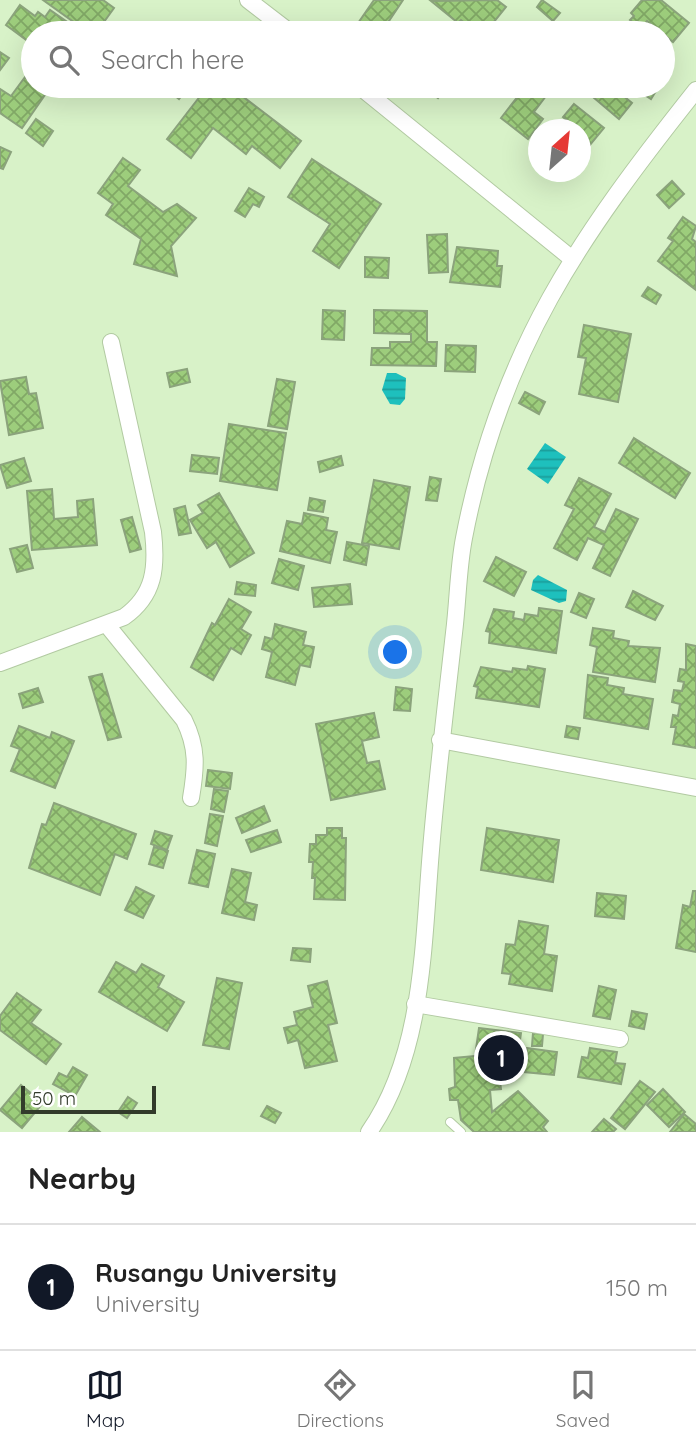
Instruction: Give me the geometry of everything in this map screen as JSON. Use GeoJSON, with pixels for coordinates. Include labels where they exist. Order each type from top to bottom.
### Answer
{"type":"FeatureCollection","features":[{"type":"Feature","properties":{"kind":"street"},"geometry":{"type":"LineString","coordinates":[[248,0],[276,21]]}},
{"type":"Feature","properties":{"kind":"street"},"geometry":{"type":"LineString","coordinates":[[371,1131],[398,1074],[415,1004],[421,963],[440,740],[463,541],[477,474],[499,403],[519,355],[571,258],[627,178],[696,90]]}},
{"type":"Feature","properties":{"kind":"street"},"geometry":{"type":"LineString","coordinates":[[374,98],[571,258]]}},
{"type":"Feature","properties":{"kind":"street"},"geometry":{"type":"LineString","coordinates":[[0,663],[107,625],[138,607],[153,579],[156,560],[148,508],[111,342]]}},
{"type":"Feature","properties":{"kind":"street"},"geometry":{"type":"LineString","coordinates":[[107,625],[184,720],[192,736],[197,756],[191,798]]}},
{"type":"Feature","properties":{"kind":"street"},"geometry":{"type":"LineString","coordinates":[[440,740],[696,788]]}},
{"type":"Feature","properties":{"kind":"street"},"geometry":{"type":"LineString","coordinates":[[415,1004],[620,1039]]}},
{"type":"Feature","properties":{"kind":"lane"},"geometry":{"type":"LineString","coordinates":[[450,1122],[461,1132]]}},
{"type":"Feature","properties":{"kind":"water"},"geometry":{"type":"Polygon","coordinates":[[[387,373],[396,373],[406,378],[405,399],[400,405],[390,404],[382,390],[387,373]]]}},
{"type":"Feature","properties":{"kind":"water"},"geometry":{"type":"Polygon","coordinates":[[[545,443],[566,457],[548,484],[527,469],[545,443]]]}},
{"type":"Feature","properties":{"kind":"water"},"geometry":{"type":"Polygon","coordinates":[[[538,575],[567,590],[566,601],[559,603],[531,590],[533,580],[538,575]]]}},
{"type":"Feature","properties":{"kind":"building"},"geometry":{"type":"Polygon","coordinates":[[[43,0],[103,0],[114,8],[105,21],[72,21],[43,0]]]}},
{"type":"Feature","properties":{"kind":"building"},"geometry":{"type":"Polygon","coordinates":[[[374,0],[403,0],[389,21],[360,21],[374,0]]]}},
{"type":"Feature","properties":{"kind":"building"},"geometry":{"type":"Polygon","coordinates":[[[497,0],[506,7],[495,21],[456,21],[431,1],[497,0]]]}},
{"type":"Feature","properties":{"kind":"building"},"geometry":{"type":"Polygon","coordinates":[[[542,0],[560,13],[553,21],[537,7],[542,0]]]}},
{"type":"Feature","properties":{"kind":"building"},"geometry":{"type":"Polygon","coordinates":[[[642,0],[661,0],[689,23],[675,40],[675,21],[631,21],[634,16],[631,13],[642,0]]]}},
{"type":"Feature","properties":{"kind":"building"},"geometry":{"type":"Polygon","coordinates":[[[20,5],[35,16],[38,12],[45,17],[50,10],[66,21],[21,21],[21,36],[6,25],[20,5]]]}},
{"type":"Feature","properties":{"kind":"building"},"geometry":{"type":"Polygon","coordinates":[[[0,52],[9,58],[0,70],[0,52]]]}},
{"type":"Feature","properties":{"kind":"building"},"geometry":{"type":"Polygon","coordinates":[[[21,82],[21,98],[43,98],[22,128],[0,113],[0,89],[11,96],[21,82]]]}},
{"type":"Feature","properties":{"kind":"building"},"geometry":{"type":"Polygon","coordinates":[[[199,98],[245,98],[301,141],[280,168],[252,146],[246,154],[213,128],[191,158],[167,139],[199,98]]]}},
{"type":"Feature","properties":{"kind":"building"},"geometry":{"type":"Polygon","coordinates":[[[517,98],[544,98],[534,112],[543,119],[528,119],[528,139],[501,118],[517,98]]]}},
{"type":"Feature","properties":{"kind":"building"},"geometry":{"type":"Polygon","coordinates":[[[594,98],[626,98],[632,103],[619,119],[594,98]]]}},
{"type":"Feature","properties":{"kind":"building"},"geometry":{"type":"Polygon","coordinates":[[[574,104],[604,128],[591,144],[591,119],[563,117],[574,104]]]}},
{"type":"Feature","properties":{"kind":"building"},"geometry":{"type":"Polygon","coordinates":[[[36,119],[53,131],[43,146],[26,133],[36,119]]]}},
{"type":"Feature","properties":{"kind":"building"},"geometry":{"type":"Polygon","coordinates":[[[0,147],[11,152],[3,169],[0,168],[0,147]]]}},
{"type":"Feature","properties":{"kind":"building"},"geometry":{"type":"Polygon","coordinates":[[[123,158],[140,170],[128,186],[163,212],[177,204],[196,218],[171,246],[177,276],[134,264],[141,239],[106,215],[113,204],[98,193],[123,158]]]}},
{"type":"Feature","properties":{"kind":"building"},"geometry":{"type":"Polygon","coordinates":[[[312,159],[381,204],[339,268],[313,251],[330,224],[288,197],[312,159]]]}},
{"type":"Feature","properties":{"kind":"building"},"geometry":{"type":"Polygon","coordinates":[[[672,181],[684,194],[669,208],[657,195],[672,181]]]}},
{"type":"Feature","properties":{"kind":"building"},"geometry":{"type":"Polygon","coordinates":[[[249,188],[264,197],[259,207],[253,204],[245,217],[235,211],[249,188]]]}},
{"type":"Feature","properties":{"kind":"building"},"geometry":{"type":"Polygon","coordinates":[[[683,217],[696,226],[692,239],[696,242],[696,290],[658,261],[673,241],[668,238],[683,217]]]}},
{"type":"Feature","properties":{"kind":"building"},"geometry":{"type":"Polygon","coordinates":[[[447,234],[448,272],[429,273],[427,235],[447,234]]]}},
{"type":"Feature","properties":{"kind":"building"},"geometry":{"type":"Polygon","coordinates":[[[457,247],[498,251],[497,266],[502,266],[500,287],[450,282],[457,247]]]}},
{"type":"Feature","properties":{"kind":"building"},"geometry":{"type":"Polygon","coordinates":[[[365,257],[389,258],[388,278],[365,277],[365,257]]]}},
{"type":"Feature","properties":{"kind":"building"},"geometry":{"type":"Polygon","coordinates":[[[648,287],[661,295],[656,304],[642,296],[648,287]]]}},
{"type":"Feature","properties":{"kind":"building"},"geometry":{"type":"Polygon","coordinates":[[[323,310],[345,311],[344,340],[322,339],[323,310]]]}},
{"type":"Feature","properties":{"kind":"building"},"geometry":{"type":"Polygon","coordinates":[[[374,310],[427,311],[427,342],[437,342],[436,366],[371,365],[372,348],[390,348],[390,342],[411,342],[411,334],[374,333],[374,310]]]}},
{"type":"Feature","properties":{"kind":"building"},"geometry":{"type":"Polygon","coordinates":[[[584,325],[631,334],[618,402],[579,394],[586,358],[578,357],[584,325]]]}},
{"type":"Feature","properties":{"kind":"building"},"geometry":{"type":"Polygon","coordinates":[[[446,345],[476,346],[475,372],[445,371],[446,345]]]}},
{"type":"Feature","properties":{"kind":"building"},"geometry":{"type":"Polygon","coordinates":[[[187,369],[190,382],[170,387],[167,373],[187,369]]]}},
{"type":"Feature","properties":{"kind":"building"},"geometry":{"type":"Polygon","coordinates":[[[26,377],[29,394],[36,393],[43,428],[9,435],[0,381],[26,377]]]}},
{"type":"Feature","properties":{"kind":"building"},"geometry":{"type":"Polygon","coordinates":[[[277,379],[295,382],[287,429],[268,426],[277,379]]]}},
{"type":"Feature","properties":{"kind":"building"},"geometry":{"type":"Polygon","coordinates":[[[525,392],[545,402],[539,414],[519,403],[525,392]]]}},
{"type":"Feature","properties":{"kind":"building"},"geometry":{"type":"Polygon","coordinates":[[[229,424],[286,433],[277,490],[220,481],[229,424]]]}},
{"type":"Feature","properties":{"kind":"building"},"geometry":{"type":"Polygon","coordinates":[[[634,438],[690,473],[675,498],[619,463],[634,438]]]}},
{"type":"Feature","properties":{"kind":"building"},"geometry":{"type":"Polygon","coordinates":[[[192,455],[219,458],[217,474],[190,471],[192,455]]]}},
{"type":"Feature","properties":{"kind":"building"},"geometry":{"type":"Polygon","coordinates":[[[341,456],[343,465],[320,472],[318,462],[341,456]]]}},
{"type":"Feature","properties":{"kind":"building"},"geometry":{"type":"Polygon","coordinates":[[[24,458],[31,481],[7,488],[0,465],[24,458]]]}},
{"type":"Feature","properties":{"kind":"building"},"geometry":{"type":"Polygon","coordinates":[[[430,477],[441,479],[437,501],[426,500],[430,477]]]}},
{"type":"Feature","properties":{"kind":"building"},"geometry":{"type":"Polygon","coordinates":[[[579,478],[611,494],[594,527],[605,532],[616,509],[638,519],[610,576],[593,568],[604,545],[588,538],[577,560],[554,548],[574,509],[565,505],[579,478]]]}},
{"type":"Feature","properties":{"kind":"building"},"geometry":{"type":"Polygon","coordinates":[[[374,480],[410,487],[399,549],[362,543],[374,480]]]}},
{"type":"Feature","properties":{"kind":"building"},"geometry":{"type":"Polygon","coordinates":[[[52,489],[54,519],[78,517],[77,501],[93,499],[97,545],[32,550],[27,491],[52,489]]]}},
{"type":"Feature","properties":{"kind":"building"},"geometry":{"type":"Polygon","coordinates":[[[219,493],[254,553],[230,567],[216,542],[207,548],[190,520],[203,513],[198,505],[219,493]]]}},
{"type":"Feature","properties":{"kind":"building"},"geometry":{"type":"Polygon","coordinates":[[[310,498],[325,501],[323,512],[308,510],[310,498]]]}},
{"type":"Feature","properties":{"kind":"building"},"geometry":{"type":"Polygon","coordinates":[[[185,506],[191,533],[179,535],[174,509],[185,506]]]}},
{"type":"Feature","properties":{"kind":"building"},"geometry":{"type":"Polygon","coordinates":[[[304,513],[328,518],[326,530],[337,532],[330,563],[280,551],[287,521],[302,524],[304,513]]]}},
{"type":"Feature","properties":{"kind":"building"},"geometry":{"type":"Polygon","coordinates":[[[132,517],[141,549],[130,552],[121,520],[132,517]]]}},
{"type":"Feature","properties":{"kind":"building"},"geometry":{"type":"Polygon","coordinates":[[[347,542],[369,546],[366,565],[344,560],[347,542]]]}},
{"type":"Feature","properties":{"kind":"building"},"geometry":{"type":"Polygon","coordinates":[[[27,545],[33,568],[17,572],[10,549],[27,545]]]}},
{"type":"Feature","properties":{"kind":"building"},"geometry":{"type":"Polygon","coordinates":[[[496,557],[526,572],[514,596],[484,581],[496,557]]]}},
{"type":"Feature","properties":{"kind":"building"},"geometry":{"type":"Polygon","coordinates":[[[279,559],[304,566],[298,590],[272,583],[279,559]]]}},
{"type":"Feature","properties":{"kind":"building"},"geometry":{"type":"Polygon","coordinates":[[[237,582],[256,585],[255,596],[235,594],[237,582]]]}},
{"type":"Feature","properties":{"kind":"building"},"geometry":{"type":"Polygon","coordinates":[[[350,584],[352,604],[314,607],[312,588],[350,584]]]}},
{"type":"Feature","properties":{"kind":"building"},"geometry":{"type":"Polygon","coordinates":[[[633,591],[663,606],[655,620],[626,607],[633,591]]]}},
{"type":"Feature","properties":{"kind":"building"},"geometry":{"type":"Polygon","coordinates":[[[579,593],[594,599],[586,618],[571,612],[579,593]]]}},
{"type":"Feature","properties":{"kind":"building"},"geometry":{"type":"Polygon","coordinates":[[[229,599],[251,612],[241,629],[251,635],[241,654],[231,648],[213,680],[191,667],[212,623],[215,625],[229,599]]]}},
{"type":"Feature","properties":{"kind":"building"},"geometry":{"type":"Polygon","coordinates":[[[539,608],[562,611],[556,653],[489,643],[490,632],[486,631],[494,609],[514,612],[513,618],[524,620],[525,614],[538,616],[539,608]]]}},
{"type":"Feature","properties":{"kind":"building"},"geometry":{"type":"Polygon","coordinates":[[[275,624],[306,632],[303,645],[314,647],[310,667],[300,665],[295,685],[266,677],[272,652],[262,649],[265,637],[272,639],[275,624]]]}},
{"type":"Feature","properties":{"kind":"building"},"geometry":{"type":"Polygon","coordinates":[[[593,628],[614,631],[613,638],[629,641],[628,646],[660,648],[655,682],[593,672],[597,647],[590,645],[593,628]]]}},
{"type":"Feature","properties":{"kind":"building"},"geometry":{"type":"Polygon","coordinates":[[[686,644],[696,646],[696,748],[673,744],[676,727],[671,727],[673,715],[678,716],[680,704],[672,702],[674,690],[682,691],[684,682],[678,681],[680,669],[686,670],[686,644]]]}},
{"type":"Feature","properties":{"kind":"building"},"geometry":{"type":"Polygon","coordinates":[[[528,666],[545,669],[539,707],[476,698],[478,687],[474,686],[481,667],[512,672],[513,668],[527,670],[528,666]]]}},
{"type":"Feature","properties":{"kind":"building"},"geometry":{"type":"Polygon","coordinates":[[[102,674],[121,737],[108,740],[89,677],[102,674]]]}},
{"type":"Feature","properties":{"kind":"building"},"geometry":{"type":"Polygon","coordinates":[[[588,675],[608,678],[607,685],[624,688],[623,694],[653,699],[648,729],[584,718],[588,675]]]}},
{"type":"Feature","properties":{"kind":"building"},"geometry":{"type":"Polygon","coordinates":[[[396,687],[412,689],[410,711],[394,710],[396,687]]]}},
{"type":"Feature","properties":{"kind":"building"},"geometry":{"type":"Polygon","coordinates":[[[38,688],[43,702],[23,708],[19,694],[38,688]]]}},
{"type":"Feature","properties":{"kind":"building"},"geometry":{"type":"Polygon","coordinates":[[[374,713],[379,737],[362,741],[367,763],[379,761],[385,789],[331,800],[316,724],[374,713]]]}},
{"type":"Feature","properties":{"kind":"building"},"geometry":{"type":"Polygon","coordinates":[[[19,726],[50,738],[52,732],[74,741],[55,788],[11,771],[20,749],[11,746],[19,726]]]}},
{"type":"Feature","properties":{"kind":"building"},"geometry":{"type":"Polygon","coordinates":[[[567,726],[580,728],[578,739],[565,737],[567,726]]]}},
{"type":"Feature","properties":{"kind":"building"},"geometry":{"type":"Polygon","coordinates":[[[208,770],[232,773],[230,789],[206,786],[208,770]]]}},
{"type":"Feature","properties":{"kind":"building"},"geometry":{"type":"Polygon","coordinates":[[[214,789],[228,791],[224,812],[211,809],[214,789]]]}},
{"type":"Feature","properties":{"kind":"building"},"geometry":{"type":"Polygon","coordinates":[[[54,803],[136,834],[127,859],[115,854],[100,895],[29,868],[42,824],[46,825],[54,803]]]}},
{"type":"Feature","properties":{"kind":"building"},"geometry":{"type":"Polygon","coordinates":[[[264,806],[270,821],[242,833],[236,818],[264,806]]]}},
{"type":"Feature","properties":{"kind":"building"},"geometry":{"type":"Polygon","coordinates":[[[210,814],[223,816],[217,846],[205,843],[210,814]]]}},
{"type":"Feature","properties":{"kind":"building"},"geometry":{"type":"Polygon","coordinates":[[[327,828],[342,828],[342,838],[346,838],[345,900],[314,899],[315,878],[312,878],[313,862],[309,862],[310,844],[316,844],[316,835],[327,835],[327,828]]]}},
{"type":"Feature","properties":{"kind":"building"},"geometry":{"type":"Polygon","coordinates":[[[487,828],[559,840],[553,882],[481,870],[487,828]]]}},
{"type":"Feature","properties":{"kind":"building"},"geometry":{"type":"Polygon","coordinates":[[[277,830],[281,842],[251,852],[246,840],[277,830]]]}},
{"type":"Feature","properties":{"kind":"building"},"geometry":{"type":"Polygon","coordinates":[[[155,831],[172,836],[167,850],[151,844],[155,831]]]}},
{"type":"Feature","properties":{"kind":"building"},"geometry":{"type":"Polygon","coordinates":[[[154,847],[168,851],[163,868],[149,864],[154,847]]]}},
{"type":"Feature","properties":{"kind":"building"},"geometry":{"type":"Polygon","coordinates":[[[197,850],[215,854],[208,887],[189,883],[197,850]]]}},
{"type":"Feature","properties":{"kind":"building"},"geometry":{"type":"Polygon","coordinates":[[[232,869],[251,873],[245,902],[257,905],[254,920],[222,913],[232,869]]]}},
{"type":"Feature","properties":{"kind":"building"},"geometry":{"type":"Polygon","coordinates":[[[136,887],[154,896],[143,918],[125,910],[136,887]]]}},
{"type":"Feature","properties":{"kind":"building"},"geometry":{"type":"Polygon","coordinates":[[[693,891],[696,891],[696,952],[676,948],[683,905],[690,907],[693,891]]]}},
{"type":"Feature","properties":{"kind":"building"},"geometry":{"type":"Polygon","coordinates":[[[597,893],[626,896],[624,919],[595,916],[597,893]]]}},
{"type":"Feature","properties":{"kind":"building"},"geometry":{"type":"Polygon","coordinates":[[[519,921],[548,926],[544,954],[557,956],[552,991],[509,984],[511,974],[502,973],[506,944],[515,945],[519,921]]]}},
{"type":"Feature","properties":{"kind":"building"},"geometry":{"type":"Polygon","coordinates":[[[293,948],[311,949],[310,962],[291,960],[293,948]]]}},
{"type":"Feature","properties":{"kind":"building"},"geometry":{"type":"Polygon","coordinates":[[[116,962],[136,973],[142,964],[164,976],[158,987],[184,1002],[167,1031],[99,992],[116,962]]]}},
{"type":"Feature","properties":{"kind":"building"},"geometry":{"type":"Polygon","coordinates":[[[217,978],[242,983],[229,1049],[203,1045],[217,978]]]}},
{"type":"Feature","properties":{"kind":"building"},"geometry":{"type":"Polygon","coordinates":[[[327,981],[337,1023],[328,1025],[337,1061],[305,1068],[298,1040],[288,1043],[284,1028],[297,1025],[294,1012],[313,1007],[308,986],[327,981]]]}},
{"type":"Feature","properties":{"kind":"building"},"geometry":{"type":"Polygon","coordinates":[[[599,986],[616,990],[610,1019],[593,1016],[599,986]]]}},
{"type":"Feature","properties":{"kind":"building"},"geometry":{"type":"Polygon","coordinates":[[[17,993],[41,1010],[31,1023],[61,1044],[46,1064],[0,1030],[0,1016],[17,993]]]}},
{"type":"Feature","properties":{"kind":"building"},"geometry":{"type":"Polygon","coordinates":[[[632,1011],[647,1014],[644,1029],[629,1026],[632,1011]]]}},
{"type":"Feature","properties":{"kind":"building"},"geometry":{"type":"Polygon","coordinates":[[[479,1028],[521,1033],[518,1054],[476,1049],[479,1028]]]}},
{"type":"Feature","properties":{"kind":"building"},"geometry":{"type":"Polygon","coordinates":[[[533,1033],[543,1034],[542,1046],[532,1046],[533,1033]]]}},
{"type":"Feature","properties":{"kind":"building"},"geometry":{"type":"Polygon","coordinates":[[[527,1048],[557,1052],[554,1075],[524,1072],[527,1048]]]}},
{"type":"Feature","properties":{"kind":"building"},"geometry":{"type":"Polygon","coordinates":[[[590,1048],[617,1052],[615,1063],[625,1064],[621,1084],[578,1077],[582,1057],[588,1058],[590,1048]]]}},
{"type":"Feature","properties":{"kind":"building"},"geometry":{"type":"Polygon","coordinates":[[[485,1055],[485,1069],[498,1067],[501,1089],[490,1090],[492,1112],[518,1091],[548,1121],[543,1127],[547,1132],[474,1132],[461,1120],[458,1100],[450,1100],[449,1089],[455,1087],[454,1058],[485,1055]]]}},
{"type":"Feature","properties":{"kind":"building"},"geometry":{"type":"Polygon","coordinates":[[[73,1067],[87,1075],[75,1096],[53,1084],[59,1073],[67,1077],[73,1067]]]}},
{"type":"Feature","properties":{"kind":"building"},"geometry":{"type":"Polygon","coordinates":[[[640,1081],[655,1092],[625,1129],[611,1118],[640,1081]]]}},
{"type":"Feature","properties":{"kind":"building"},"geometry":{"type":"Polygon","coordinates":[[[21,1085],[43,1103],[22,1128],[0,1110],[21,1085]]]}},
{"type":"Feature","properties":{"kind":"building"},"geometry":{"type":"Polygon","coordinates":[[[663,1089],[685,1112],[669,1127],[647,1105],[663,1089]]]}},
{"type":"Feature","properties":{"kind":"building"},"geometry":{"type":"Polygon","coordinates":[[[128,1097],[137,1103],[127,1118],[118,1112],[128,1097]]]}},
{"type":"Feature","properties":{"kind":"building"},"geometry":{"type":"Polygon","coordinates":[[[267,1106],[281,1113],[275,1123],[261,1116],[267,1106]]]}},
{"type":"Feature","properties":{"kind":"building"},"geometry":{"type":"Polygon","coordinates":[[[684,1114],[696,1124],[696,1132],[670,1132],[684,1114]]]}},
{"type":"Feature","properties":{"kind":"building"},"geometry":{"type":"Polygon","coordinates":[[[82,1117],[100,1132],[69,1132],[82,1117]]]}},
{"type":"Feature","properties":{"kind":"building"},"geometry":{"type":"Polygon","coordinates":[[[604,1119],[616,1129],[613,1132],[592,1132],[604,1119]]]}},
{"type":"Feature","properties":{"kind":"place","name":"Rusangu University"},"geometry":{"type":"Point","coordinates":[501,1058]}}]}
